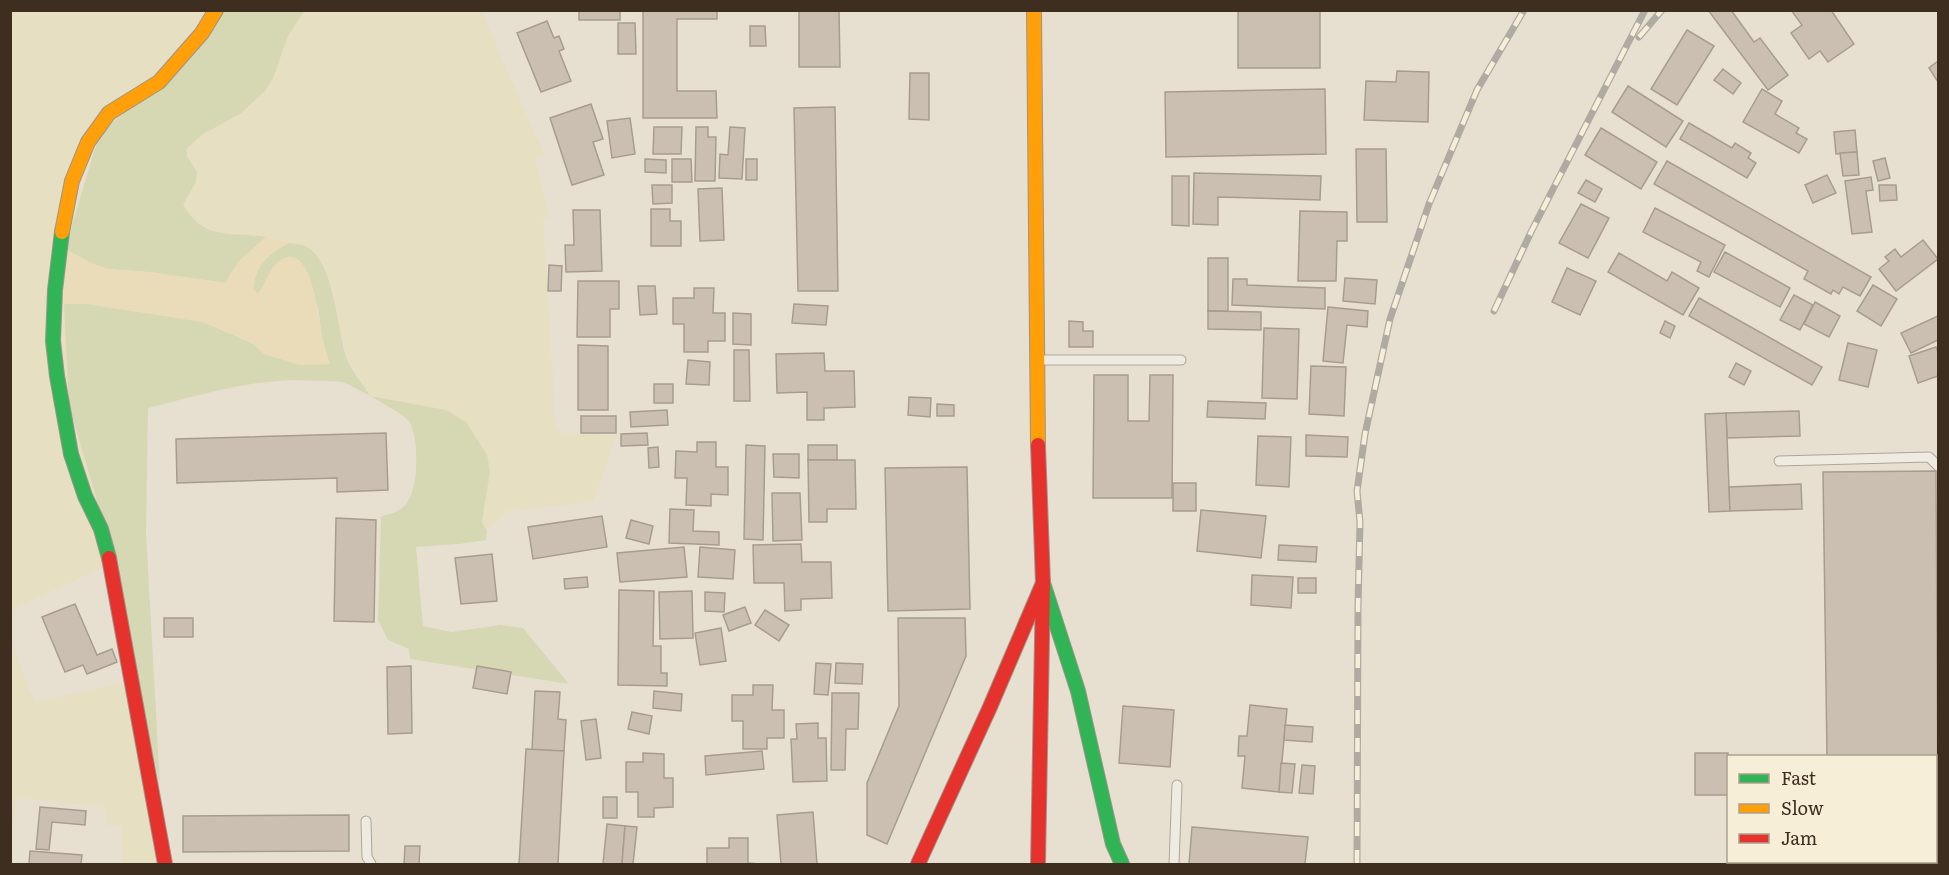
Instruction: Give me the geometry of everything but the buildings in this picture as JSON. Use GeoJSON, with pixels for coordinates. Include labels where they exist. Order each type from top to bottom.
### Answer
{"type":"FeatureCollection","features":[{"type":"Feature","properties":{"kind":"main road"},"geometry":{"type":"LineString","coordinates":[[165,864],[112,569],[101,529],[85,496],[70,454],[53,341],[55,290],[64,214],[72,181],[88,142],[109,112],[159,82],[202,33],[216,10]]}},
{"type":"Feature","properties":{"kind":"main road"},"geometry":{"type":"LineString","coordinates":[[1034,10],[1039,507],[1043,583],[1038,864]]}},
{"type":"Feature","properties":{"kind":"main road"},"geometry":{"type":"LineString","coordinates":[[918,864],[990,707],[1043,583]]}},
{"type":"Feature","properties":{"kind":"main road"},"geometry":{"type":"LineString","coordinates":[[1043,583],[1078,691],[1113,844],[1122,864]]}},
{"type":"Feature","properties":{"kind":"lane"},"geometry":{"type":"LineString","coordinates":[[1038,360],[1181,360]]}},
{"type":"Feature","properties":{"kind":"lane"},"geometry":{"type":"LineString","coordinates":[[1779,461],[1929,457],[1938,466]]}},
{"type":"Feature","properties":{"kind":"lane"},"geometry":{"type":"LineString","coordinates":[[1174,864],[1177,785]]}},
{"type":"Feature","properties":{"kind":"lane"},"geometry":{"type":"LineString","coordinates":[[366,821],[367,857],[371,864]]}},
{"type":"Feature","properties":{"kind":"shaded area"},"geometry":{"type":"Polygon","coordinates":[[[10,11],[212,11],[70,180],[107,566],[11,610],[10,11]]]}},
{"type":"Feature","properties":{"kind":"shaded area"},"geometry":{"type":"Polygon","coordinates":[[[304,11],[482,11],[545,157],[535,159],[549,217],[543,218],[556,428],[562,433],[617,435],[593,502],[507,511],[487,531],[482,522],[486,502],[446,410],[370,396],[348,359],[338,324],[333,294],[304,246],[266,237],[236,236],[214,231],[191,218],[183,205],[196,182],[197,172],[187,156],[186,149],[203,134],[240,114],[281,56],[288,36],[304,11]]]}},
{"type":"Feature","properties":{"kind":"shaded area"},"geometry":{"type":"Polygon","coordinates":[[[10,634],[35,702],[126,682],[156,864],[123,864],[121,825],[105,825],[105,807],[16,798],[11,840],[10,634]]]}},
{"type":"Feature","properties":{"kind":"green space"},"geometry":{"type":"Polygon","coordinates":[[[222,11],[304,11],[288,36],[273,78],[265,91],[240,114],[203,134],[186,149],[187,156],[197,172],[196,182],[183,205],[192,217],[201,225],[220,233],[266,237],[238,264],[226,283],[149,272],[107,269],[65,249],[98,138],[222,11]]]}},
{"type":"Feature","properties":{"kind":"green space"},"geometry":{"type":"Polygon","coordinates":[[[289,243],[303,245],[314,252],[322,264],[333,294],[346,356],[370,396],[342,382],[275,381],[232,387],[148,408],[146,533],[160,785],[96,497],[69,405],[64,304],[88,304],[203,322],[254,344],[264,354],[301,365],[329,364],[322,337],[318,306],[273,267],[258,294],[253,289],[257,273],[264,261],[289,243]]]}},
{"type":"Feature","properties":{"kind":"green space"},"geometry":{"type":"Polygon","coordinates":[[[370,396],[446,410],[466,422],[487,455],[490,471],[482,522],[487,531],[486,540],[416,547],[423,626],[451,632],[500,625],[523,628],[569,684],[410,659],[409,649],[388,640],[378,620],[381,516],[396,512],[408,501],[416,473],[416,449],[409,421],[370,396]]]}},
{"type":"Feature","properties":{"kind":"sand"},"geometry":{"type":"Polygon","coordinates":[[[266,237],[289,243],[264,261],[257,273],[253,289],[258,294],[271,270],[282,259],[292,257],[301,262],[312,286],[330,364],[301,365],[264,354],[254,343],[203,322],[88,304],[64,304],[65,249],[107,269],[149,272],[226,283],[238,262],[266,237]]]}},
{"type":"Feature","properties":{"kind":"railway"},"geometry":{"type":"LineString","coordinates":[[1357,864],[1360,522],[1357,491],[1365,434],[1390,319],[1429,204],[1477,90],[1524,10]]}},
{"type":"Feature","properties":{"kind":"railway"},"geometry":{"type":"LineString","coordinates":[[1494,311],[1531,232],[1645,10]]}},
{"type":"Feature","properties":{"kind":"railway"},"geometry":{"type":"LineString","coordinates":[[1639,37],[1662,10]]}},
{"type":"Feature","properties":{"kind":"traffic: fast"},"geometry":{"type":"LineString","coordinates":[[62,232],[55,290],[53,341],[57,376],[71,454],[85,496],[101,529],[109,558]]}},
{"type":"Feature","properties":{"kind":"traffic: fast"},"geometry":{"type":"LineString","coordinates":[[1043,583],[1078,691],[1113,844],[1122,864]]}},
{"type":"Feature","properties":{"kind":"traffic: slow"},"geometry":{"type":"LineString","coordinates":[[62,232],[72,181],[88,142],[109,113],[159,82],[202,33],[216,10]]}},
{"type":"Feature","properties":{"kind":"traffic: slow"},"geometry":{"type":"LineString","coordinates":[[1034,10],[1038,445]]}},
{"type":"Feature","properties":{"kind":"traffic: jam"},"geometry":{"type":"LineString","coordinates":[[1038,445],[1043,583],[1038,864]]}},
{"type":"Feature","properties":{"kind":"traffic: jam"},"geometry":{"type":"LineString","coordinates":[[109,558],[165,864]]}},
{"type":"Feature","properties":{"kind":"traffic: jam"},"geometry":{"type":"LineString","coordinates":[[918,864],[990,707],[1043,583]]}}]}
